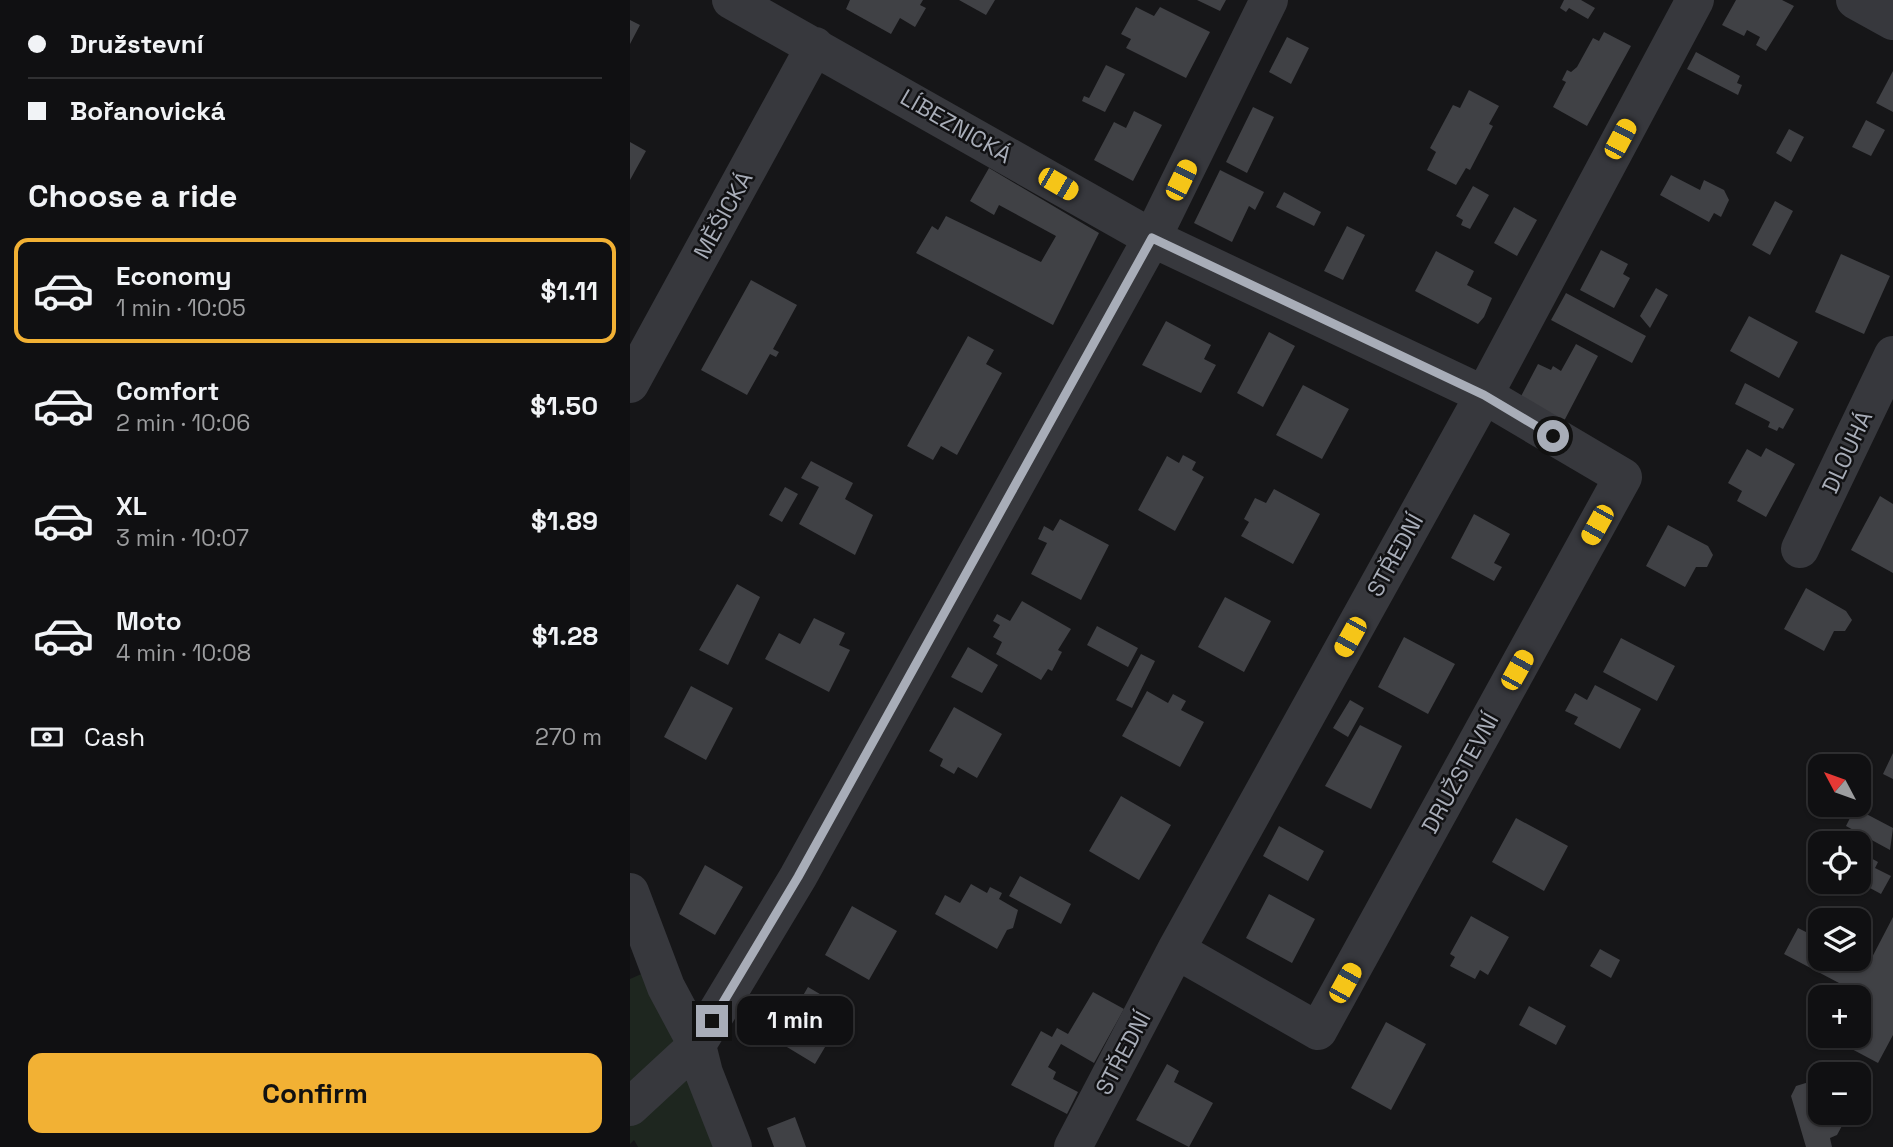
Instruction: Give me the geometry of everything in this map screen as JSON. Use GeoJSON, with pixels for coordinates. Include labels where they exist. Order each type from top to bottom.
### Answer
{"type":"FeatureCollection","features":[{"type":"Feature","properties":{"kind":"street","name":"LÍBEZNICKÁ"},"geometry":{"type":"LineString","coordinates":[[732,0],[1152,238],[1484,395]]}},
{"type":"Feature","properties":{"kind":"street"},"geometry":{"type":"LineString","coordinates":[[630,1107],[697,1045],[798,877],[1152,238],[1269,0]]}},
{"type":"Feature","properties":{"kind":"street","name":"STŘEDNÍ"},"geometry":{"type":"LineString","coordinates":[[1073,1147],[1177,950],[1484,395],[1695,0]]}},
{"type":"Feature","properties":{"kind":"street"},"geometry":{"type":"LineString","coordinates":[[1855,0],[1893,21]]}},
{"type":"Feature","properties":{"kind":"street","name":"MĚŠICKÁ"},"geometry":{"type":"LineString","coordinates":[[630,384],[816,46]]}},
{"type":"Feature","properties":{"kind":"street","name":"DLOUHÁ"},"geometry":{"type":"LineString","coordinates":[[1800,549],[1893,355]]}},
{"type":"Feature","properties":{"kind":"street","name":"DRUŽSTEVNÍ"},"geometry":{"type":"LineString","coordinates":[[1177,950],[1318,1031],[1623,477],[1484,395]]}},
{"type":"Feature","properties":{"kind":"street"},"geometry":{"type":"LineString","coordinates":[[630,892],[666,987],[697,1045],[704,1073],[733,1147]]}},
{"type":"Feature","properties":{"kind":"shaded area"},"geometry":{"type":"Polygon","coordinates":[[[648,971],[715,1147],[638,1147],[634,1140],[630,1144],[630,979],[648,971]]]}},
{"type":"Feature","properties":{"kind":"building"},"geometry":{"type":"Polygon","coordinates":[[[850,0],[923,0],[920,5],[926,8],[915,27],[900,18],[891,34],[846,9],[850,0]]]}},
{"type":"Feature","properties":{"kind":"building"},"geometry":{"type":"Polygon","coordinates":[[[959,0],[995,0],[986,15],[959,0]]]}},
{"type":"Feature","properties":{"kind":"building"},"geometry":{"type":"Polygon","coordinates":[[[1197,0],[1226,0],[1220,11],[1197,0]]]}},
{"type":"Feature","properties":{"kind":"building"},"geometry":{"type":"Polygon","coordinates":[[[1564,0],[1581,0],[1595,8],[1588,19],[1569,8],[1566,12],[1560,8],[1564,0]]]}},
{"type":"Feature","properties":{"kind":"building"},"geometry":{"type":"Polygon","coordinates":[[[1736,0],[1782,0],[1794,6],[1766,51],[1756,45],[1760,37],[1747,30],[1744,36],[1722,25],[1736,0]]]}},
{"type":"Feature","properties":{"kind":"building"},"geometry":{"type":"Polygon","coordinates":[[[1136,7],[1154,16],[1160,7],[1210,32],[1186,78],[1126,48],[1131,39],[1121,34],[1136,7]]]}},
{"type":"Feature","properties":{"kind":"building"},"geometry":{"type":"Polygon","coordinates":[[[630,20],[640,25],[630,44],[630,20]]]}},
{"type":"Feature","properties":{"kind":"building"},"geometry":{"type":"Polygon","coordinates":[[[1604,32],[1631,46],[1587,126],[1553,107],[1566,82],[1562,80],[1567,70],[1571,72],[1577,67],[1593,38],[1599,41],[1604,32]]]}},
{"type":"Feature","properties":{"kind":"building"},"geometry":{"type":"Polygon","coordinates":[[[1287,37],[1309,48],[1291,84],[1269,72],[1287,37]]]}},
{"type":"Feature","properties":{"kind":"building"},"geometry":{"type":"Polygon","coordinates":[[[1696,52],[1740,76],[1737,83],[1742,85],[1738,95],[1687,69],[1696,52]]]}},
{"type":"Feature","properties":{"kind":"building"},"geometry":{"type":"Polygon","coordinates":[[[1106,65],[1125,74],[1105,112],[1082,101],[1084,96],[1089,98],[1106,65]]]}},
{"type":"Feature","properties":{"kind":"building"},"geometry":{"type":"Polygon","coordinates":[[[1893,71],[1893,112],[1876,103],[1893,71]]]}},
{"type":"Feature","properties":{"kind":"building"},"geometry":{"type":"Polygon","coordinates":[[[1469,90],[1499,106],[1489,124],[1493,126],[1470,170],[1466,168],[1456,185],[1427,170],[1436,152],[1430,148],[1453,105],[1460,108],[1469,90]]]}},
{"type":"Feature","properties":{"kind":"building"},"geometry":{"type":"Polygon","coordinates":[[[1253,107],[1274,117],[1247,173],[1226,162],[1253,107]]]}},
{"type":"Feature","properties":{"kind":"building"},"geometry":{"type":"Polygon","coordinates":[[[1134,111],[1162,125],[1133,181],[1094,160],[1114,122],[1126,128],[1134,111]]]}},
{"type":"Feature","properties":{"kind":"building"},"geometry":{"type":"Polygon","coordinates":[[[1866,120],[1885,130],[1871,156],[1852,147],[1866,120]]]}},
{"type":"Feature","properties":{"kind":"building"},"geometry":{"type":"Polygon","coordinates":[[[1789,129],[1804,137],[1791,162],[1776,153],[1789,129]]]}},
{"type":"Feature","properties":{"kind":"building"},"geometry":{"type":"Polygon","coordinates":[[[630,142],[646,151],[630,180],[630,142]]]}},
{"type":"Feature","properties":{"kind":"building"},"geometry":{"type":"Polygon","coordinates":[[[989,168],[1099,233],[1053,325],[916,253],[932,226],[938,230],[946,216],[1041,262],[1056,236],[999,205],[994,215],[970,201],[989,168]]]}},
{"type":"Feature","properties":{"kind":"building"},"geometry":{"type":"Polygon","coordinates":[[[1220,170],[1264,192],[1255,210],[1249,206],[1232,242],[1194,223],[1220,170]]]}},
{"type":"Feature","properties":{"kind":"building"},"geometry":{"type":"Polygon","coordinates":[[[1671,175],[1700,190],[1704,180],[1724,190],[1729,200],[1721,217],[1714,213],[1709,222],[1660,195],[1671,175]]]}},
{"type":"Feature","properties":{"kind":"building"},"geometry":{"type":"Polygon","coordinates":[[[1473,186],[1489,195],[1470,229],[1461,225],[1463,220],[1456,216],[1473,186]]]}},
{"type":"Feature","properties":{"kind":"building"},"geometry":{"type":"Polygon","coordinates":[[[1284,192],[1321,212],[1314,226],[1276,207],[1284,192]]]}},
{"type":"Feature","properties":{"kind":"building"},"geometry":{"type":"Polygon","coordinates":[[[1775,201],[1793,211],[1770,255],[1752,245],[1775,201]]]}},
{"type":"Feature","properties":{"kind":"building"},"geometry":{"type":"Polygon","coordinates":[[[1514,207],[1537,220],[1517,256],[1494,243],[1514,207]]]}},
{"type":"Feature","properties":{"kind":"building"},"geometry":{"type":"Polygon","coordinates":[[[1347,226],[1365,235],[1343,280],[1324,271],[1347,226]]]}},
{"type":"Feature","properties":{"kind":"building"},"geometry":{"type":"Polygon","coordinates":[[[1601,250],[1628,264],[1623,274],[1630,278],[1614,308],[1580,290],[1601,250]]]}},
{"type":"Feature","properties":{"kind":"building"},"geometry":{"type":"Polygon","coordinates":[[[1436,251],[1474,271],[1467,285],[1492,298],[1478,324],[1415,291],[1436,251]]]}},
{"type":"Feature","properties":{"kind":"building"},"geometry":{"type":"Polygon","coordinates":[[[1841,254],[1890,276],[1864,334],[1815,312],[1841,254]]]}},
{"type":"Feature","properties":{"kind":"building"},"geometry":{"type":"Polygon","coordinates":[[[751,280],[797,305],[773,349],[779,352],[776,357],[770,354],[747,395],[701,370],[751,280]]]}},
{"type":"Feature","properties":{"kind":"building"},"geometry":{"type":"Polygon","coordinates":[[[1656,288],[1668,295],[1650,328],[1640,316],[1656,288]]]}},
{"type":"Feature","properties":{"kind":"building"},"geometry":{"type":"Polygon","coordinates":[[[1566,293],[1646,336],[1632,363],[1551,320],[1566,293]]]}},
{"type":"Feature","properties":{"kind":"building"},"geometry":{"type":"Polygon","coordinates":[[[1749,316],[1798,342],[1779,378],[1730,351],[1749,316]]]}},
{"type":"Feature","properties":{"kind":"building"},"geometry":{"type":"Polygon","coordinates":[[[1166,321],[1211,345],[1204,359],[1216,365],[1201,393],[1142,365],[1166,321]]]}},
{"type":"Feature","properties":{"kind":"building"},"geometry":{"type":"Polygon","coordinates":[[[1269,332],[1295,346],[1263,407],[1237,393],[1269,332]]]}},
{"type":"Feature","properties":{"kind":"building"},"geometry":{"type":"Polygon","coordinates":[[[968,336],[994,350],[986,364],[1002,373],[957,455],[941,446],[933,460],[907,446],[968,336]]]}},
{"type":"Feature","properties":{"kind":"building"},"geometry":{"type":"Polygon","coordinates":[[[1576,344],[1598,356],[1563,423],[1519,400],[1538,364],[1551,370],[1553,366],[1561,371],[1576,344]]]}},
{"type":"Feature","properties":{"kind":"building"},"geometry":{"type":"Polygon","coordinates":[[[1745,383],[1794,409],[1783,429],[1779,427],[1777,431],[1768,427],[1770,422],[1735,404],[1745,383]]]}},
{"type":"Feature","properties":{"kind":"building"},"geometry":{"type":"Polygon","coordinates":[[[1303,385],[1349,409],[1322,459],[1276,435],[1303,385]]]}},
{"type":"Feature","properties":{"kind":"building"},"geometry":{"type":"Polygon","coordinates":[[[1766,448],[1795,464],[1766,517],[1737,501],[1742,491],[1728,483],[1747,449],[1761,457],[1766,448]]]}},
{"type":"Feature","properties":{"kind":"building"},"geometry":{"type":"Polygon","coordinates":[[[1183,455],[1196,462],[1192,470],[1204,477],[1175,531],[1138,510],[1167,456],[1179,463],[1183,455]]]}},
{"type":"Feature","properties":{"kind":"building"},"geometry":{"type":"Polygon","coordinates":[[[811,461],[853,483],[845,499],[873,515],[855,555],[799,524],[819,487],[801,478],[811,461]]]}},
{"type":"Feature","properties":{"kind":"building"},"geometry":{"type":"Polygon","coordinates":[[[785,487],[798,494],[782,522],[769,515],[785,487]]]}},
{"type":"Feature","properties":{"kind":"building"},"geometry":{"type":"Polygon","coordinates":[[[1274,489],[1320,514],[1293,564],[1241,536],[1249,522],[1244,519],[1255,498],[1266,503],[1274,489]]]}},
{"type":"Feature","properties":{"kind":"building"},"geometry":{"type":"Polygon","coordinates":[[[1880,496],[1893,504],[1893,573],[1851,550],[1880,496]]]}},
{"type":"Feature","properties":{"kind":"building"},"geometry":{"type":"Polygon","coordinates":[[[1474,514],[1510,534],[1494,563],[1502,567],[1494,581],[1451,558],[1474,514]]]}},
{"type":"Feature","properties":{"kind":"building"},"geometry":{"type":"Polygon","coordinates":[[[1060,519],[1109,545],[1081,600],[1031,574],[1047,543],[1038,539],[1044,526],[1053,531],[1060,519]]]}},
{"type":"Feature","properties":{"kind":"building"},"geometry":{"type":"Polygon","coordinates":[[[1668,525],[1708,546],[1713,555],[1707,567],[1696,567],[1685,587],[1646,566],[1668,525]]]}},
{"type":"Feature","properties":{"kind":"building"},"geometry":{"type":"Polygon","coordinates":[[[737,584],[760,597],[728,665],[699,650],[737,584]]]}},
{"type":"Feature","properties":{"kind":"building"},"geometry":{"type":"Polygon","coordinates":[[[1806,588],[1846,611],[1852,620],[1845,631],[1834,631],[1824,651],[1784,629],[1806,588]]]}},
{"type":"Feature","properties":{"kind":"building"},"geometry":{"type":"Polygon","coordinates":[[[1225,597],[1271,621],[1244,672],[1198,647],[1225,597]]]}},
{"type":"Feature","properties":{"kind":"building"},"geometry":{"type":"Polygon","coordinates":[[[1022,601],[1071,629],[1058,650],[1062,652],[1052,671],[1048,669],[1041,680],[996,654],[1002,642],[993,637],[1000,625],[993,621],[997,614],[1010,621],[1022,601]]]}},
{"type":"Feature","properties":{"kind":"building"},"geometry":{"type":"Polygon","coordinates":[[[814,618],[845,633],[839,645],[850,650],[829,692],[765,659],[779,633],[800,644],[814,618]]]}},
{"type":"Feature","properties":{"kind":"building"},"geometry":{"type":"Polygon","coordinates":[[[1097,626],[1138,648],[1128,667],[1087,645],[1097,626]]]}},
{"type":"Feature","properties":{"kind":"building"},"geometry":{"type":"Polygon","coordinates":[[[1404,637],[1455,664],[1428,714],[1378,687],[1404,637]]]}},
{"type":"Feature","properties":{"kind":"building"},"geometry":{"type":"Polygon","coordinates":[[[1621,638],[1675,666],[1657,701],[1603,672],[1621,638]]]}},
{"type":"Feature","properties":{"kind":"building"},"geometry":{"type":"Polygon","coordinates":[[[968,647],[998,665],[982,693],[951,677],[968,647]]]}},
{"type":"Feature","properties":{"kind":"building"},"geometry":{"type":"Polygon","coordinates":[[[1141,654],[1155,661],[1132,708],[1116,700],[1141,654]]]}},
{"type":"Feature","properties":{"kind":"building"},"geometry":{"type":"Polygon","coordinates":[[[1595,685],[1641,709],[1620,749],[1574,724],[1578,717],[1565,711],[1575,693],[1587,700],[1595,685]]]}},
{"type":"Feature","properties":{"kind":"building"},"geometry":{"type":"Polygon","coordinates":[[[691,686],[733,708],[706,760],[664,737],[691,686]]]}},
{"type":"Feature","properties":{"kind":"building"},"geometry":{"type":"Polygon","coordinates":[[[1147,691],[1168,703],[1173,694],[1186,701],[1181,710],[1204,722],[1180,767],[1122,736],[1147,691]]]}},
{"type":"Feature","properties":{"kind":"building"},"geometry":{"type":"Polygon","coordinates":[[[1350,700],[1364,708],[1348,737],[1333,728],[1350,700]]]}},
{"type":"Feature","properties":{"kind":"building"},"geometry":{"type":"Polygon","coordinates":[[[954,707],[1002,734],[977,778],[958,767],[954,774],[940,766],[943,759],[929,751],[954,707]]]}},
{"type":"Feature","properties":{"kind":"building"},"geometry":{"type":"Polygon","coordinates":[[[1360,725],[1402,746],[1371,809],[1325,786],[1360,725]]]}},
{"type":"Feature","properties":{"kind":"building"},"geometry":{"type":"Polygon","coordinates":[[[1893,753],[1893,779],[1883,774],[1893,753]]]}},
{"type":"Feature","properties":{"kind":"building"},"geometry":{"type":"Polygon","coordinates":[[[1121,796],[1171,825],[1139,880],[1089,851],[1121,796]]]}},
{"type":"Feature","properties":{"kind":"building"},"geometry":{"type":"Polygon","coordinates":[[[1871,816],[1893,828],[1890,850],[1871,840],[1871,831],[1855,831],[1846,826],[1850,817],[1871,816]]]}},
{"type":"Feature","properties":{"kind":"building"},"geometry":{"type":"Polygon","coordinates":[[[1516,818],[1568,846],[1544,891],[1492,862],[1516,818]]]}},
{"type":"Feature","properties":{"kind":"building"},"geometry":{"type":"Polygon","coordinates":[[[1279,826],[1324,851],[1308,881],[1263,856],[1279,826]]]}},
{"type":"Feature","properties":{"kind":"building"},"geometry":{"type":"Polygon","coordinates":[[[1871,858],[1878,862],[1875,868],[1891,876],[1881,894],[1871,889],[1871,858]]]}},
{"type":"Feature","properties":{"kind":"building"},"geometry":{"type":"Polygon","coordinates":[[[705,865],[743,887],[715,935],[679,914],[705,865]]]}},
{"type":"Feature","properties":{"kind":"building"},"geometry":{"type":"Polygon","coordinates":[[[1020,876],[1071,904],[1061,924],[1009,896],[1020,876]]]}},
{"type":"Feature","properties":{"kind":"building"},"geometry":{"type":"Polygon","coordinates":[[[971,884],[987,893],[990,887],[1002,893],[999,899],[1018,910],[1013,928],[1007,930],[997,949],[935,914],[945,895],[960,903],[971,884]]]}},
{"type":"Feature","properties":{"kind":"building"},"geometry":{"type":"Polygon","coordinates":[[[1269,894],[1315,919],[1292,963],[1246,938],[1269,894]]]}},
{"type":"Feature","properties":{"kind":"building"},"geometry":{"type":"Polygon","coordinates":[[[852,906],[897,931],[869,980],[825,955],[852,906]]]}},
{"type":"Feature","properties":{"kind":"building"},"geometry":{"type":"Polygon","coordinates":[[[1471,916],[1509,937],[1488,975],[1480,970],[1475,979],[1450,966],[1455,957],[1450,954],[1471,916]]]}},
{"type":"Feature","properties":{"kind":"building"},"geometry":{"type":"Polygon","coordinates":[[[1893,917],[1893,1035],[1878,1063],[1850,1048],[1871,1048],[1871,985],[1843,985],[1816,971],[1871,971],[1871,959],[1893,917]]]}},
{"type":"Feature","properties":{"kind":"building"},"geometry":{"type":"Polygon","coordinates":[[[1798,928],[1808,933],[1808,967],[1784,954],[1798,928]]]}},
{"type":"Feature","properties":{"kind":"building"},"geometry":{"type":"Polygon","coordinates":[[[1600,949],[1620,960],[1611,978],[1590,966],[1600,949]]]}},
{"type":"Feature","properties":{"kind":"building"},"geometry":{"type":"Polygon","coordinates":[[[808,987],[847,1010],[815,1064],[777,1041],[790,1019],[787,1017],[795,1002],[798,1004],[808,987]]]}},
{"type":"Feature","properties":{"kind":"building"},"geometry":{"type":"Polygon","coordinates":[[[1093,992],[1124,1009],[1094,1063],[1061,1044],[1048,1067],[1056,1072],[1053,1079],[1078,1092],[1067,1114],[1011,1085],[1041,1031],[1052,1037],[1057,1028],[1068,1034],[1093,992]]]}},
{"type":"Feature","properties":{"kind":"building"},"geometry":{"type":"Polygon","coordinates":[[[1529,1006],[1566,1026],[1556,1045],[1519,1025],[1529,1006]]]}},
{"type":"Feature","properties":{"kind":"building"},"geometry":{"type":"Polygon","coordinates":[[[1386,1022],[1426,1044],[1391,1110],[1351,1088],[1386,1022]]]}},
{"type":"Feature","properties":{"kind":"building"},"geometry":{"type":"Polygon","coordinates":[[[1167,1064],[1179,1071],[1174,1082],[1213,1103],[1189,1147],[1136,1120],[1167,1064]]]}},
{"type":"Feature","properties":{"kind":"building"},"geometry":{"type":"Polygon","coordinates":[[[1808,1082],[1808,1125],[1842,1125],[1837,1135],[1830,1138],[1832,1147],[1806,1147],[1791,1096],[1796,1086],[1808,1082]]]}},
{"type":"Feature","properties":{"kind":"building"},"geometry":{"type":"Polygon","coordinates":[[[795,1117],[806,1147],[774,1147],[767,1128],[795,1117]]]}},
{"type":"Feature","properties":{"kind":"route"},"geometry":{"type":"LineString","coordinates":[[712,1021],[798,877],[1152,238],[1484,395],[1553,436]]}}]}
